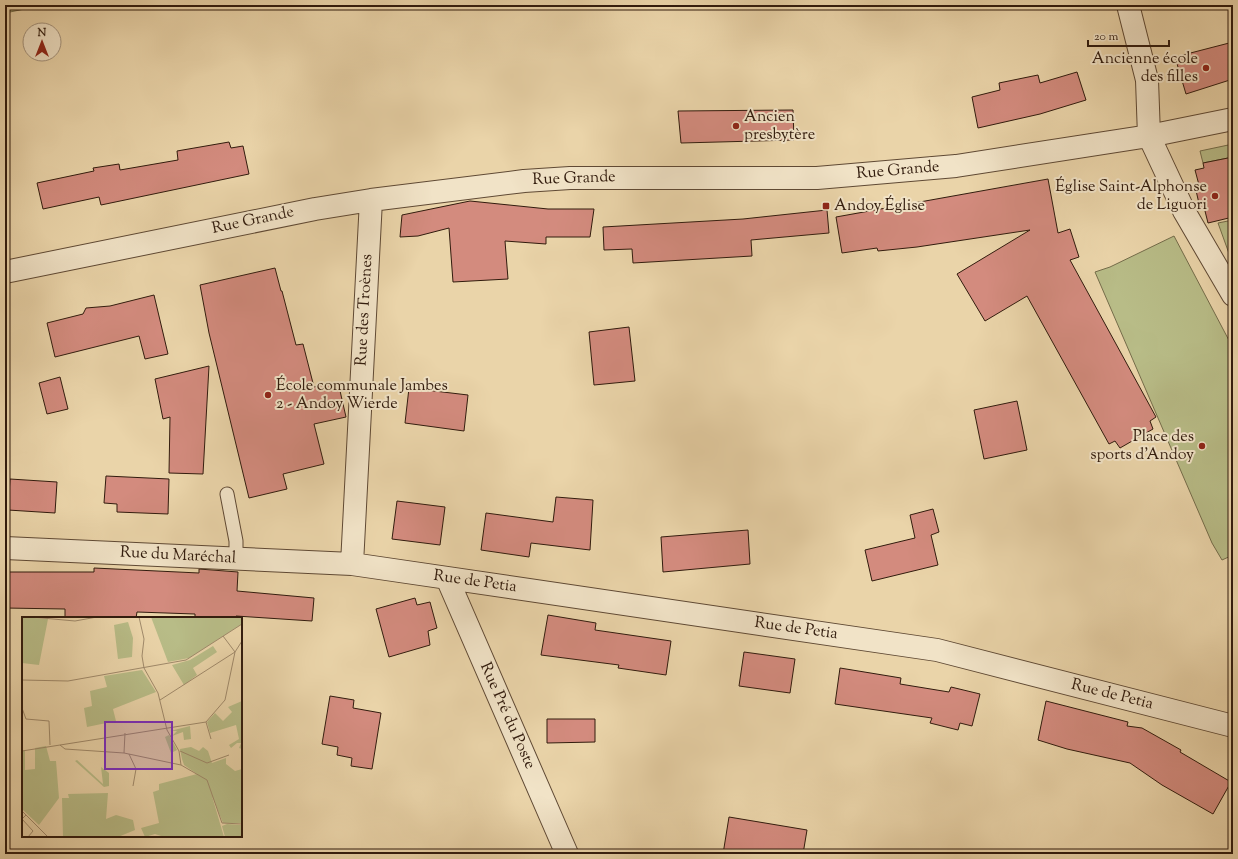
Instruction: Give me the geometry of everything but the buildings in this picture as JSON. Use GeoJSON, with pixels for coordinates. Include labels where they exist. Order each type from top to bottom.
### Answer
{"type":"FeatureCollection","features":[{"type":"Feature","properties":{"kind":"street"},"geometry":{"type":"LineString","coordinates":[[1128,5],[1147,80],[1148,136],[1184,211],[1233,295]]}},
{"type":"Feature","properties":{"kind":"street","name":"Rue Grande"},"geometry":{"type":"LineString","coordinates":[[5,272],[315,208],[371,200],[524,181],[570,178],[817,178],[956,166],[1148,136],[1233,119]]}},
{"type":"Feature","properties":{"kind":"street","name":"Rue des Troènes"},"geometry":{"type":"LineString","coordinates":[[352,564],[371,200]]}},
{"type":"Feature","properties":{"kind":"street","name":"Rue du Maréchal"},"geometry":{"type":"LineString","coordinates":[[5,548],[352,564]]}},
{"type":"Feature","properties":{"kind":"street","name":"Rue de Petia"},"geometry":{"type":"LineString","coordinates":[[352,564],[937,650],[1233,726]]}},
{"type":"Feature","properties":{"kind":"street","name":"Rue Pré du Poste"},"geometry":{"type":"LineString","coordinates":[[447,578],[568,854]]}},
{"type":"Feature","properties":{"kind":"lane"},"geometry":{"type":"LineString","coordinates":[[227,494],[236,541],[236,559]]}},
{"type":"Feature","properties":{"kind":"green space"},"geometry":{"type":"Polygon","coordinates":[[[5,5],[44,5],[5,13],[5,5]]]}},
{"type":"Feature","properties":{"kind":"green space"},"geometry":{"type":"Polygon","coordinates":[[[1233,144],[1233,157],[1203,163],[1200,151],[1233,144]]]}},
{"type":"Feature","properties":{"kind":"green space"},"geometry":{"type":"Polygon","coordinates":[[[1233,220],[1233,258],[1231,259],[1218,223],[1233,220]]]}},
{"type":"Feature","properties":{"kind":"green space","name":"Place des sports d'Andoy"},"geometry":{"type":"Polygon","coordinates":[[[1174,236],[1233,348],[1233,555],[1222,560],[1212,543],[1095,272],[1110,267],[1174,236]]]}},
{"type":"Feature","properties":{"kind":"place","name":"Ancienne école des filles"},"geometry":{"type":"Point","coordinates":[1206,68]}},
{"type":"Feature","properties":{"kind":"place","name":"Ancien presbytère"},"geometry":{"type":"Point","coordinates":[736,126]}},
{"type":"Feature","properties":{"kind":"place","name":"Église Saint-Alphonse de Liguori"},"geometry":{"type":"Point","coordinates":[1215,196]}},
{"type":"Feature","properties":{"kind":"place","name":"Andoy Église"},"geometry":{"type":"Point","coordinates":[826,206]}},
{"type":"Feature","properties":{"kind":"place","name":"École communale Jambes 2 - Andoy Wierde"},"geometry":{"type":"Point","coordinates":[268,395]}},
{"type":"Feature","properties":{"kind":"place","name":"Place des sports d'Andoy"},"geometry":{"type":"Point","coordinates":[1202,446]}}]}
